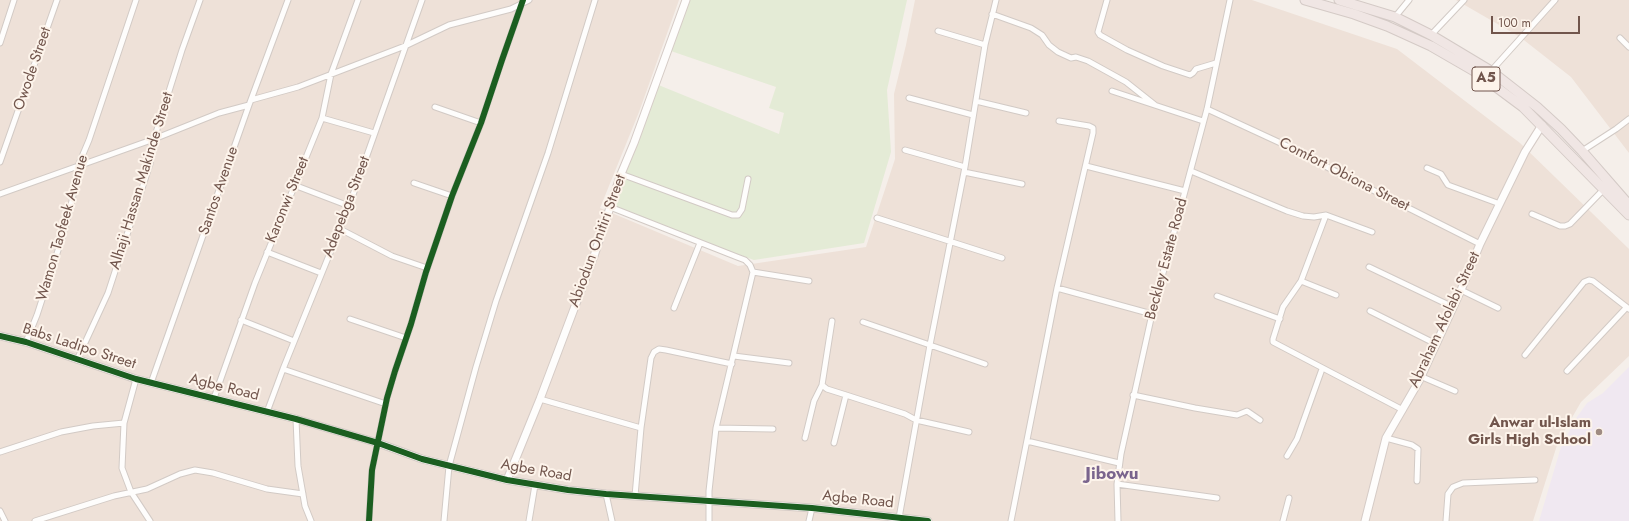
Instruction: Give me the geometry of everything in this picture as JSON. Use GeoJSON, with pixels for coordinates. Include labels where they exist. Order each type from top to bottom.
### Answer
{"type":"FeatureCollection","features":[{"type":"Feature","properties":{"kind":"highway","name":"A5"},"geometry":{"type":"LineString","coordinates":[[1305,0],[1354,14],[1387,26],[1443,53],[1476,72],[1508,95],[1542,125],[1629,215]]}},
{"type":"Feature","properties":{"kind":"highway","name":"A5"},"geometry":{"type":"LineString","coordinates":[[1339,0],[1395,17],[1431,35],[1491,71],[1536,107],[1582,151],[1629,205]]}},
{"type":"Feature","properties":{"kind":"street"},"geometry":{"type":"LineString","coordinates":[[0,42],[14,0]]}},
{"type":"Feature","properties":{"kind":"street","name":"Owode Street"},"geometry":{"type":"LineString","coordinates":[[0,162],[57,0]]}},
{"type":"Feature","properties":{"kind":"street","name":"Wamon Taofeek Avenue"},"geometry":{"type":"LineString","coordinates":[[26,342],[37,315],[62,238],[72,201],[78,166],[90,140],[136,0]]}},
{"type":"Feature","properties":{"kind":"street","name":"Alhaji Hassan Makinde Street"},"geometry":{"type":"LineString","coordinates":[[77,360],[108,293],[150,164],[154,139],[182,50],[200,0]]}},
{"type":"Feature","properties":{"kind":"street","name":"Santos Avenue"},"geometry":{"type":"LineString","coordinates":[[151,382],[250,102],[288,0]]}},
{"type":"Feature","properties":{"kind":"street","name":"Karonwi Street"},"geometry":{"type":"LineString","coordinates":[[214,398],[267,252],[322,118],[331,74],[358,0]]}},
{"type":"Feature","properties":{"kind":"street","name":"Adepebga Street"},"geometry":{"type":"LineString","coordinates":[[267,412],[282,369],[349,206],[422,0]]}},
{"type":"Feature","properties":{"kind":"street"},"geometry":{"type":"LineString","coordinates":[[0,194],[154,139],[219,113],[298,87],[405,46],[449,25],[511,9],[529,0]]}},
{"type":"Feature","properties":{"kind":"street"},"geometry":{"type":"LineString","coordinates":[[444,521],[449,466],[476,367],[496,301],[548,153],[595,0]]}},
{"type":"Feature","properties":{"kind":"street","name":"Abiodun Onitiri Street"},"geometry":{"type":"LineString","coordinates":[[507,480],[540,399],[594,256],[621,174],[634,143],[686,0]]}},
{"type":"Feature","properties":{"kind":"street"},"geometry":{"type":"LineString","coordinates":[[899,518],[930,344],[965,170],[985,45],[996,0]]}},
{"type":"Feature","properties":{"kind":"street"},"geometry":{"type":"LineString","coordinates":[[1107,0],[1098,32],[1100,35],[1127,50],[1163,66],[1190,75],[1194,73],[1196,68],[1216,63]]}},
{"type":"Feature","properties":{"kind":"street","name":"Beckley Estate Road"},"geometry":{"type":"LineString","coordinates":[[1118,521],[1119,463],[1152,314],[1207,109],[1230,0]]}},
{"type":"Feature","properties":{"kind":"street"},"geometry":{"type":"LineString","coordinates":[[1395,17],[1409,0]]}},
{"type":"Feature","properties":{"kind":"street"},"geometry":{"type":"LineString","coordinates":[[1431,35],[1464,0]]}},
{"type":"Feature","properties":{"kind":"street"},"geometry":{"type":"LineString","coordinates":[[1491,71],[1555,0]]}},
{"type":"Feature","properties":{"kind":"street"},"geometry":{"type":"LineString","coordinates":[[369,521],[372,470],[395,370],[427,268],[452,196],[481,123],[523,2]]}},
{"type":"Feature","properties":{"kind":"street"},"geometry":{"type":"LineString","coordinates":[[992,14],[1032,28],[1042,35],[1049,45],[1058,52],[1071,58],[1076,57],[1088,61],[1126,82],[1155,105]]}},
{"type":"Feature","properties":{"kind":"street"},"geometry":{"type":"LineString","coordinates":[[938,31],[985,45]]}},
{"type":"Feature","properties":{"kind":"street"},"geometry":{"type":"LineString","coordinates":[[1620,38],[1629,47]]}},
{"type":"Feature","properties":{"kind":"street"},"geometry":{"type":"LineString","coordinates":[[1112,91],[1203,121]]}},
{"type":"Feature","properties":{"kind":"street"},"geometry":{"type":"LineString","coordinates":[[909,98],[974,115]]}},
{"type":"Feature","properties":{"kind":"street"},"geometry":{"type":"LineString","coordinates":[[976,101],[1026,113]]}},
{"type":"Feature","properties":{"kind":"street"},"geometry":{"type":"LineString","coordinates":[[435,108],[481,123]]}},
{"type":"Feature","properties":{"kind":"street","name":"Comfort Obiona Street"},"geometry":{"type":"LineString","coordinates":[[1207,109],[1300,152],[1480,244]]}},
{"type":"Feature","properties":{"kind":"street"},"geometry":{"type":"LineString","coordinates":[[322,118],[374,133]]}},
{"type":"Feature","properties":{"kind":"street"},"geometry":{"type":"LineString","coordinates":[[1582,151],[1629,119]]}},
{"type":"Feature","properties":{"kind":"street"},"geometry":{"type":"LineString","coordinates":[[1011,521],[1057,288],[1077,197],[1086,166],[1093,128],[1089,126],[1059,122]]}},
{"type":"Feature","properties":{"kind":"street","name":"Abraham Afolabi Street"},"geometry":{"type":"LineString","coordinates":[[1365,521],[1386,438],[1403,410],[1436,344],[1480,244],[1525,152],[1542,125]]}},
{"type":"Feature","properties":{"kind":"street"},"geometry":{"type":"LineString","coordinates":[[905,150],[965,170],[1022,184]]}},
{"type":"Feature","properties":{"kind":"street"},"geometry":{"type":"LineString","coordinates":[[1086,166],[1185,191]]}},
{"type":"Feature","properties":{"kind":"street"},"geometry":{"type":"LineString","coordinates":[[1427,168],[1441,174],[1448,185],[1500,204]]}},
{"type":"Feature","properties":{"kind":"street"},"geometry":{"type":"LineString","coordinates":[[1191,171],[1245,192],[1287,212],[1314,217],[1326,215],[1372,232]]}},
{"type":"Feature","properties":{"kind":"street"},"geometry":{"type":"LineString","coordinates":[[621,174],[732,216],[738,215],[742,210],[748,179]]}},
{"type":"Feature","properties":{"kind":"street"},"geometry":{"type":"LineString","coordinates":[[414,183],[452,196]]}},
{"type":"Feature","properties":{"kind":"street"},"geometry":{"type":"LineString","coordinates":[[294,184],[349,206]]}},
{"type":"Feature","properties":{"kind":"street"},"geometry":{"type":"LineString","coordinates":[[1532,214],[1560,226],[1565,226],[1570,224],[1604,189]]}},
{"type":"Feature","properties":{"kind":"street"},"geometry":{"type":"LineString","coordinates":[[610,207],[745,260],[750,265],[753,272],[716,428],[709,501],[709,521]]}},
{"type":"Feature","properties":{"kind":"street"},"geometry":{"type":"LineString","coordinates":[[1326,215],[1302,281],[1283,307],[1273,342],[1322,369],[1403,410]]}},
{"type":"Feature","properties":{"kind":"street"},"geometry":{"type":"LineString","coordinates":[[877,218],[1002,258]]}},
{"type":"Feature","properties":{"kind":"street"},"geometry":{"type":"LineString","coordinates":[[340,229],[392,256],[427,268]]}},
{"type":"Feature","properties":{"kind":"street"},"geometry":{"type":"LineString","coordinates":[[674,308],[700,243]]}},
{"type":"Feature","properties":{"kind":"street"},"geometry":{"type":"LineString","coordinates":[[267,252],[321,273]]}},
{"type":"Feature","properties":{"kind":"street"},"geometry":{"type":"LineString","coordinates":[[1369,267],[1453,307]]}},
{"type":"Feature","properties":{"kind":"street"},"geometry":{"type":"LineString","coordinates":[[753,272],[809,281]]}},
{"type":"Feature","properties":{"kind":"street"},"geometry":{"type":"LineString","coordinates":[[1525,355],[1584,282],[1589,280],[1593,281],[1628,308],[1567,371]]}},
{"type":"Feature","properties":{"kind":"street"},"geometry":{"type":"LineString","coordinates":[[1302,281],[1336,295]]}},
{"type":"Feature","properties":{"kind":"street"},"geometry":{"type":"LineString","coordinates":[[1057,288],[1152,314]]}},
{"type":"Feature","properties":{"kind":"street"},"geometry":{"type":"LineString","coordinates":[[1461,290],[1498,308]]}},
{"type":"Feature","properties":{"kind":"street"},"geometry":{"type":"LineString","coordinates":[[1217,296],[1280,319]]}},
{"type":"Feature","properties":{"kind":"street"},"geometry":{"type":"LineString","coordinates":[[1370,311],[1436,344]]}},
{"type":"Feature","properties":{"kind":"street"},"geometry":{"type":"LineString","coordinates":[[350,319],[406,338]]}},
{"type":"Feature","properties":{"kind":"street"},"geometry":{"type":"LineString","coordinates":[[242,320],[294,341]]}},
{"type":"Feature","properties":{"kind":"street"},"geometry":{"type":"LineString","coordinates":[[806,438],[814,401],[822,385],[832,321]]}},
{"type":"Feature","properties":{"kind":"street"},"geometry":{"type":"LineString","coordinates":[[863,322],[985,364]]}},
{"type":"Feature","properties":{"kind":"street","name":"Babs Ladipo Street"},"geometry":{"type":"LineString","coordinates":[[0,336],[26,342],[136,379],[151,382]]}},
{"type":"Feature","properties":{"kind":"street"},"geometry":{"type":"LineString","coordinates":[[635,496],[641,428],[651,358],[654,352],[666,350],[732,364]]}},
{"type":"Feature","properties":{"kind":"street"},"geometry":{"type":"LineString","coordinates":[[734,356],[789,363]]}},
{"type":"Feature","properties":{"kind":"street"},"geometry":{"type":"LineString","coordinates":[[282,369],[386,404]]}},
{"type":"Feature","properties":{"kind":"street"},"geometry":{"type":"LineString","coordinates":[[1287,456],[1297,439],[1322,369]]}},
{"type":"Feature","properties":{"kind":"street"},"geometry":{"type":"LineString","coordinates":[[1420,376],[1455,392]]}},
{"type":"Feature","properties":{"kind":"street"},"geometry":{"type":"LineString","coordinates":[[136,379],[124,423],[122,468],[131,492],[150,521]]}},
{"type":"Feature","properties":{"kind":"street","name":"Agbe Road"},"geometry":{"type":"LineString","coordinates":[[151,382],[296,419],[378,443],[422,459],[507,480],[606,494],[812,508],[884,519],[899,518],[928,521]]}},
{"type":"Feature","properties":{"kind":"street"},"geometry":{"type":"LineString","coordinates":[[822,385],[826,389],[846,394],[905,414],[916,420],[969,432]]}},
{"type":"Feature","properties":{"kind":"street"},"geometry":{"type":"LineString","coordinates":[[834,443],[846,394]]}},
{"type":"Feature","properties":{"kind":"street"},"geometry":{"type":"LineString","coordinates":[[1134,395],[1237,415],[1243,414],[1248,410],[1260,420]]}},
{"type":"Feature","properties":{"kind":"street"},"geometry":{"type":"LineString","coordinates":[[540,399],[641,428]]}},
{"type":"Feature","properties":{"kind":"street"},"geometry":{"type":"LineString","coordinates":[[296,419],[298,466],[303,494],[311,521]]}},
{"type":"Feature","properties":{"kind":"street"},"geometry":{"type":"LineString","coordinates":[[0,452],[61,432],[93,426],[124,423]]}},
{"type":"Feature","properties":{"kind":"street"},"geometry":{"type":"LineString","coordinates":[[716,428],[773,429]]}},
{"type":"Feature","properties":{"kind":"street"},"geometry":{"type":"LineString","coordinates":[[1386,438],[1412,445],[1418,449],[1417,481]]}},
{"type":"Feature","properties":{"kind":"street"},"geometry":{"type":"LineString","coordinates":[[1027,441],[1119,463]]}},
{"type":"Feature","properties":{"kind":"street"},"geometry":{"type":"LineString","coordinates":[[35,521],[131,492],[147,489],[180,474],[195,470],[267,489],[303,494]]}},
{"type":"Feature","properties":{"kind":"street"},"geometry":{"type":"LineString","coordinates":[[1446,521],[1448,494],[1453,487],[1463,484],[1535,480]]}},
{"type":"Feature","properties":{"kind":"street"},"geometry":{"type":"LineString","coordinates":[[1118,484],[1217,498]]}},
{"type":"Feature","properties":{"kind":"street"},"geometry":{"type":"LineString","coordinates":[[529,521],[535,485]]}},
{"type":"Feature","properties":{"kind":"street"},"geometry":{"type":"LineString","coordinates":[[606,494],[612,521]]}},
{"type":"Feature","properties":{"kind":"street"},"geometry":{"type":"LineString","coordinates":[[1283,521],[1289,498]]}},
{"type":"Feature","properties":{"kind":"street"},"geometry":{"type":"LineString","coordinates":[[809,521],[812,508]]}},
{"type":"Feature","properties":{"kind":"street"},"geometry":{"type":"LineString","coordinates":[[0,511],[5,521]]}},
{"type":"Feature","properties":{"kind":"shaded area"},"geometry":{"type":"Polygon","coordinates":[[[0,0],[679,0],[639,112],[600,208],[738,266],[866,247],[895,159],[894,94],[915,0],[1252,0],[1397,49],[1520,143],[1629,249],[1629,356],[1581,402],[1558,442],[1533,521],[0,521],[0,0]]]}},
{"type":"Feature","properties":{"kind":"shaded area"},"geometry":{"type":"Polygon","coordinates":[[[1456,0],[1629,0],[1629,153],[1571,77],[1520,37],[1456,0]]]}},
{"type":"Feature","properties":{"kind":"shaded area","name":"Anwar ul-Islam Girls High School"},"geometry":{"type":"Polygon","coordinates":[[[1629,367],[1629,521],[1539,521],[1561,447],[1577,417],[1587,403],[1603,393],[1629,367]]]}},
{"type":"Feature","properties":{"kind":"green space"},"geometry":{"type":"Polygon","coordinates":[[[685,0],[907,0],[887,90],[891,152],[864,243],[754,260],[612,208],[656,84],[779,134],[784,113],[769,108],[776,87],[668,50],[685,0]]]}},
{"type":"Feature","properties":{"kind":"cycle path"},"geometry":{"type":"LineString","coordinates":[[369,521],[372,470],[387,398],[426,272],[452,196],[481,123],[523,0]]}},
{"type":"Feature","properties":{"kind":"cycle path"},"geometry":{"type":"LineString","coordinates":[[0,336],[26,342],[136,379],[296,419],[378,443],[422,459],[507,480],[568,490],[606,494],[812,508],[928,521]]}},
{"type":"Feature","properties":{"kind":"place","name":"Anwar ul-Islam Girls High School"},"geometry":{"type":"Point","coordinates":[1599,432]}},
{"type":"Feature","properties":{"kind":"district","name":"Jibowu"},"geometry":{"type":"Point","coordinates":[1112,475]}}]}
